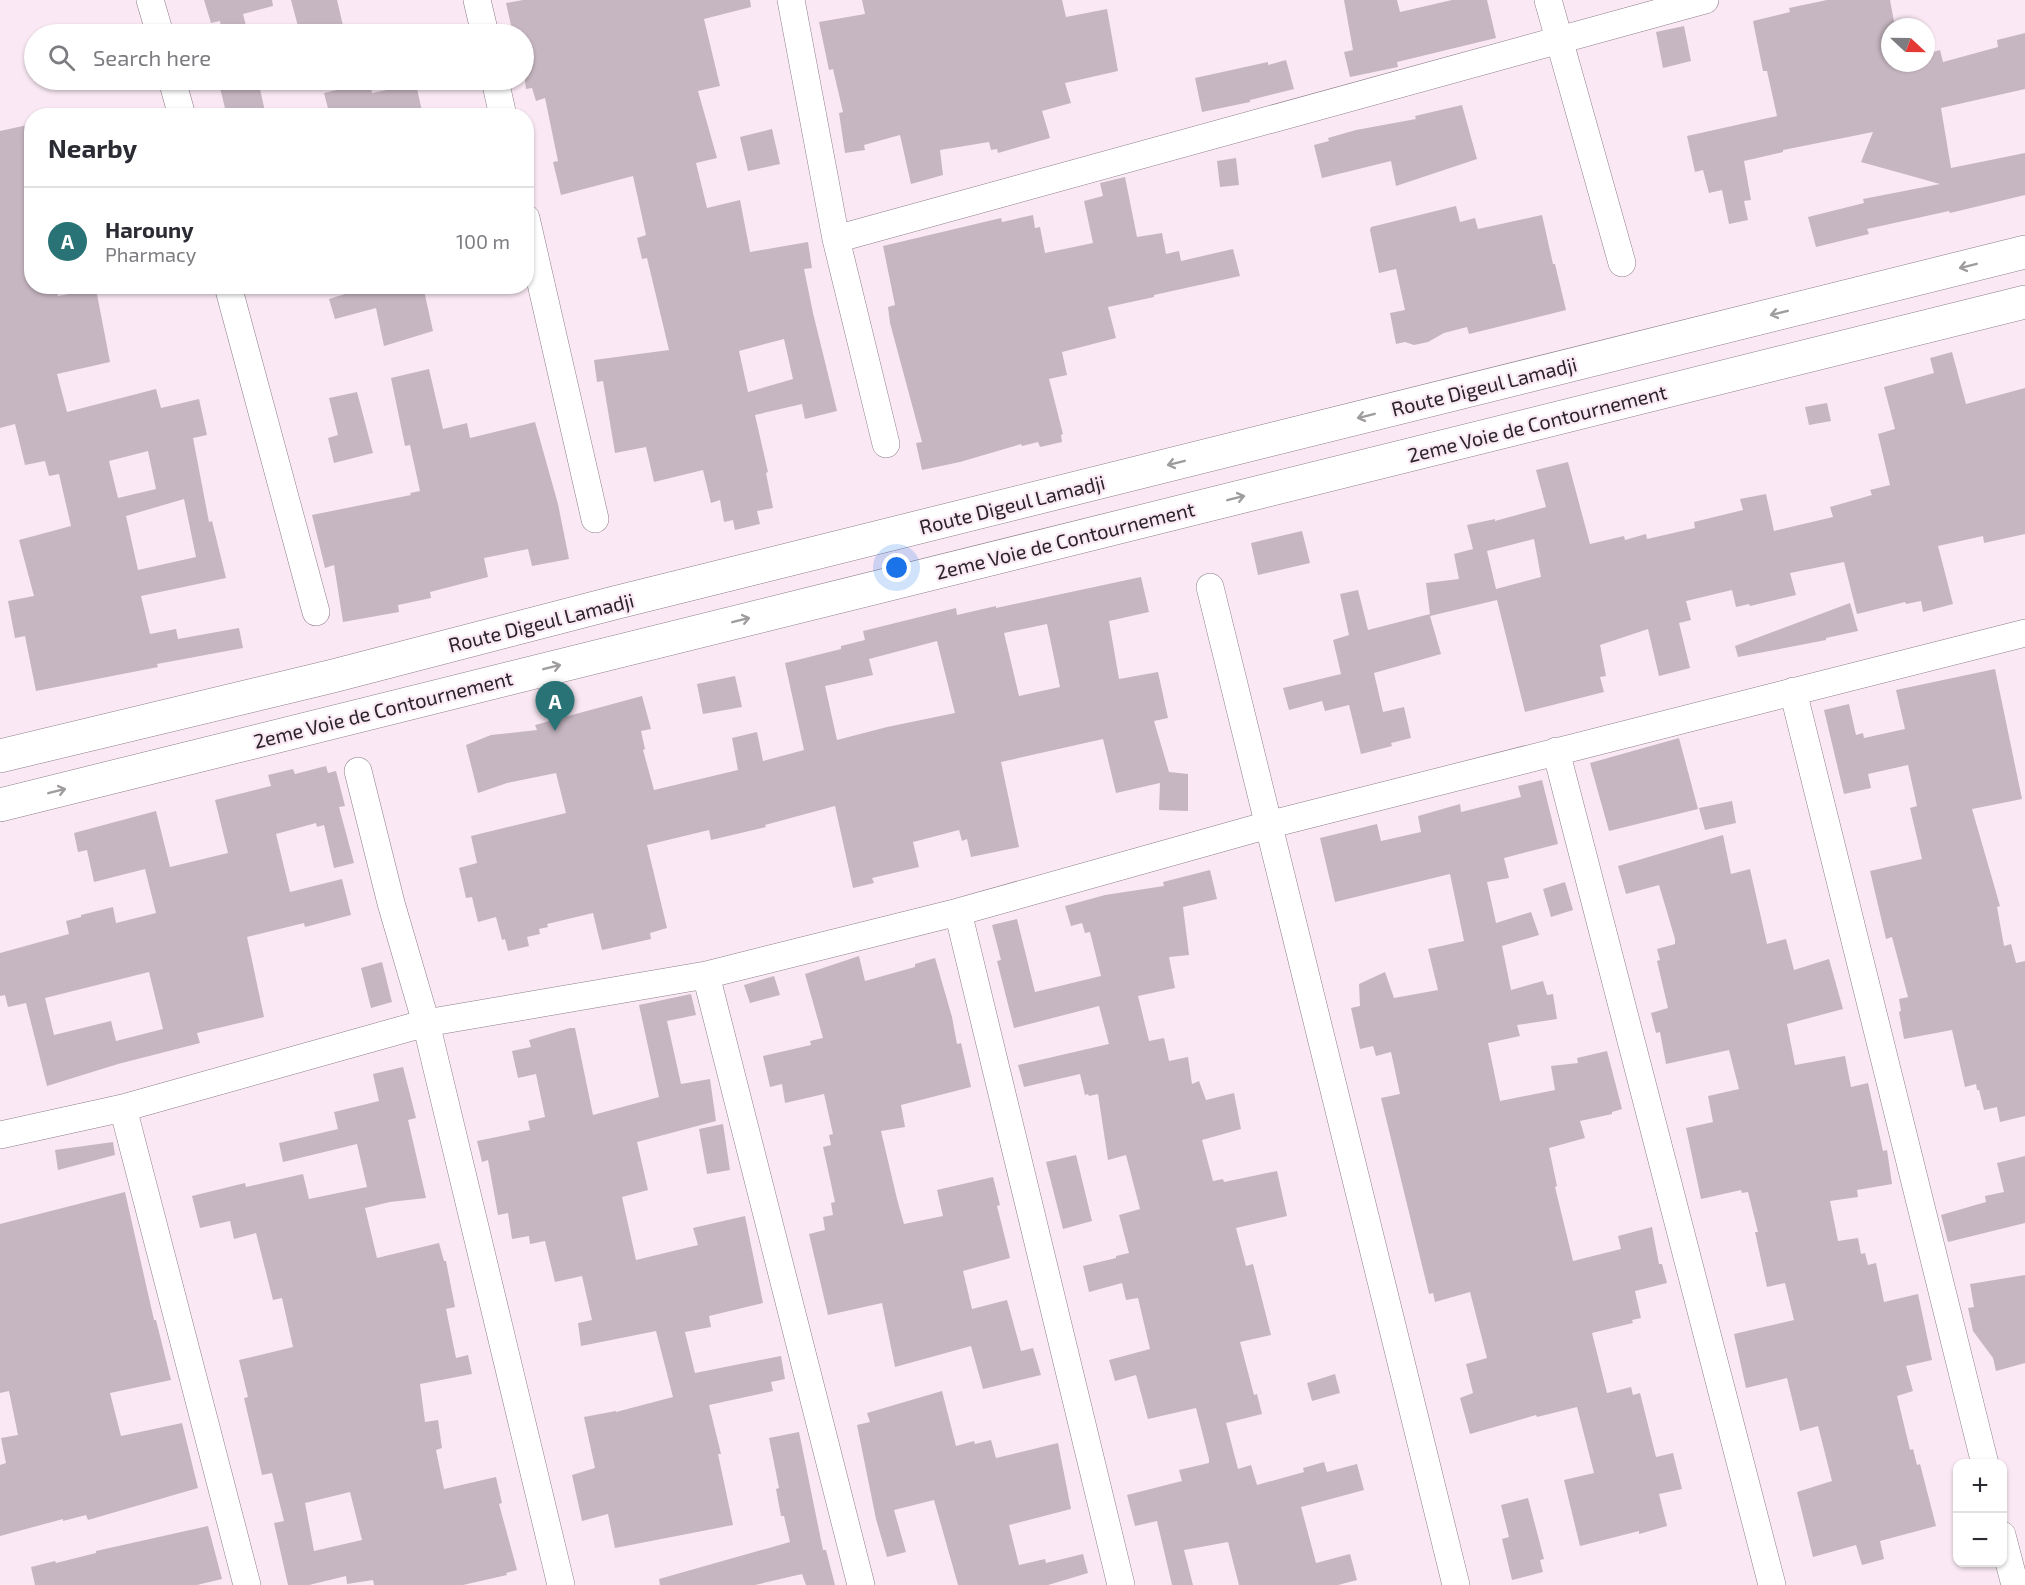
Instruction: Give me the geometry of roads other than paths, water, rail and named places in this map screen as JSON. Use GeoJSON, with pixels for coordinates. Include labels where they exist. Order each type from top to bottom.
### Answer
{"type":"FeatureCollection","features":[{"type":"Feature","properties":{"kind":"main road","name":"Route Digeul Lamadji"},"geometry":{"type":"LineString","coordinates":[[0,756],[333,676],[625,600],[2025,252]]}},
{"type":"Feature","properties":{"kind":"main road","name":"2eme Voie de Contournement"},"geometry":{"type":"LineString","coordinates":[[0,805],[2025,302]]}},
{"type":"Feature","properties":{"kind":"street"},"geometry":{"type":"LineString","coordinates":[[150,0],[157,24]]}},
{"type":"Feature","properties":{"kind":"street"},"geometry":{"type":"LineString","coordinates":[[477,0],[483,24]]}},
{"type":"Feature","properties":{"kind":"street"},"geometry":{"type":"LineString","coordinates":[[791,0],[836,239],[886,444]]}},
{"type":"Feature","properties":{"kind":"street"},"geometry":{"type":"LineString","coordinates":[[1548,0],[1622,263]]}},
{"type":"Feature","properties":{"kind":"street"},"geometry":{"type":"LineString","coordinates":[[836,239],[1705,0]]}},
{"type":"Feature","properties":{"kind":"street"},"geometry":{"type":"LineString","coordinates":[[175,90],[180,108]]}},
{"type":"Feature","properties":{"kind":"street"},"geometry":{"type":"LineString","coordinates":[[497,90],[501,108]]}},
{"type":"Feature","properties":{"kind":"street"},"geometry":{"type":"LineString","coordinates":[[534,253],[595,519]]}},
{"type":"Feature","properties":{"kind":"street"},"geometry":{"type":"LineString","coordinates":[[230,294],[316,612]]}},
{"type":"Feature","properties":{"kind":"street"},"geometry":{"type":"LineString","coordinates":[[1210,587],[1456,1585]]}},
{"type":"Feature","properties":{"kind":"street"},"geometry":{"type":"LineString","coordinates":[[0,1135],[123,1107],[426,1023],[706,975],[958,912],[1268,825],[1556,751],[1793,691],[2024,637]]}},
{"type":"Feature","properties":{"kind":"street"},"geometry":{"type":"LineString","coordinates":[[1793,691],[1984,1459]]}},
{"type":"Feature","properties":{"kind":"street"},"geometry":{"type":"LineString","coordinates":[[1556,751],[1772,1585]]}},
{"type":"Feature","properties":{"kind":"street"},"geometry":{"type":"LineString","coordinates":[[358,771],[391,903],[426,1023],[561,1585]]}},
{"type":"Feature","properties":{"kind":"street"},"geometry":{"type":"LineString","coordinates":[[958,912],[1121,1585]]}},
{"type":"Feature","properties":{"kind":"street"},"geometry":{"type":"LineString","coordinates":[[706,975],[861,1585]]}},
{"type":"Feature","properties":{"kind":"street"},"geometry":{"type":"LineString","coordinates":[[123,1107],[247,1585]]}},
{"type":"Feature","properties":{"kind":"street"},"geometry":{"type":"LineString","coordinates":[[2007,1554],[2015,1585]]}},
{"type":"Feature","properties":{"kind":"place","name":"Harouny"},"geometry":{"type":"Point","coordinates":[555,731]}}]}
